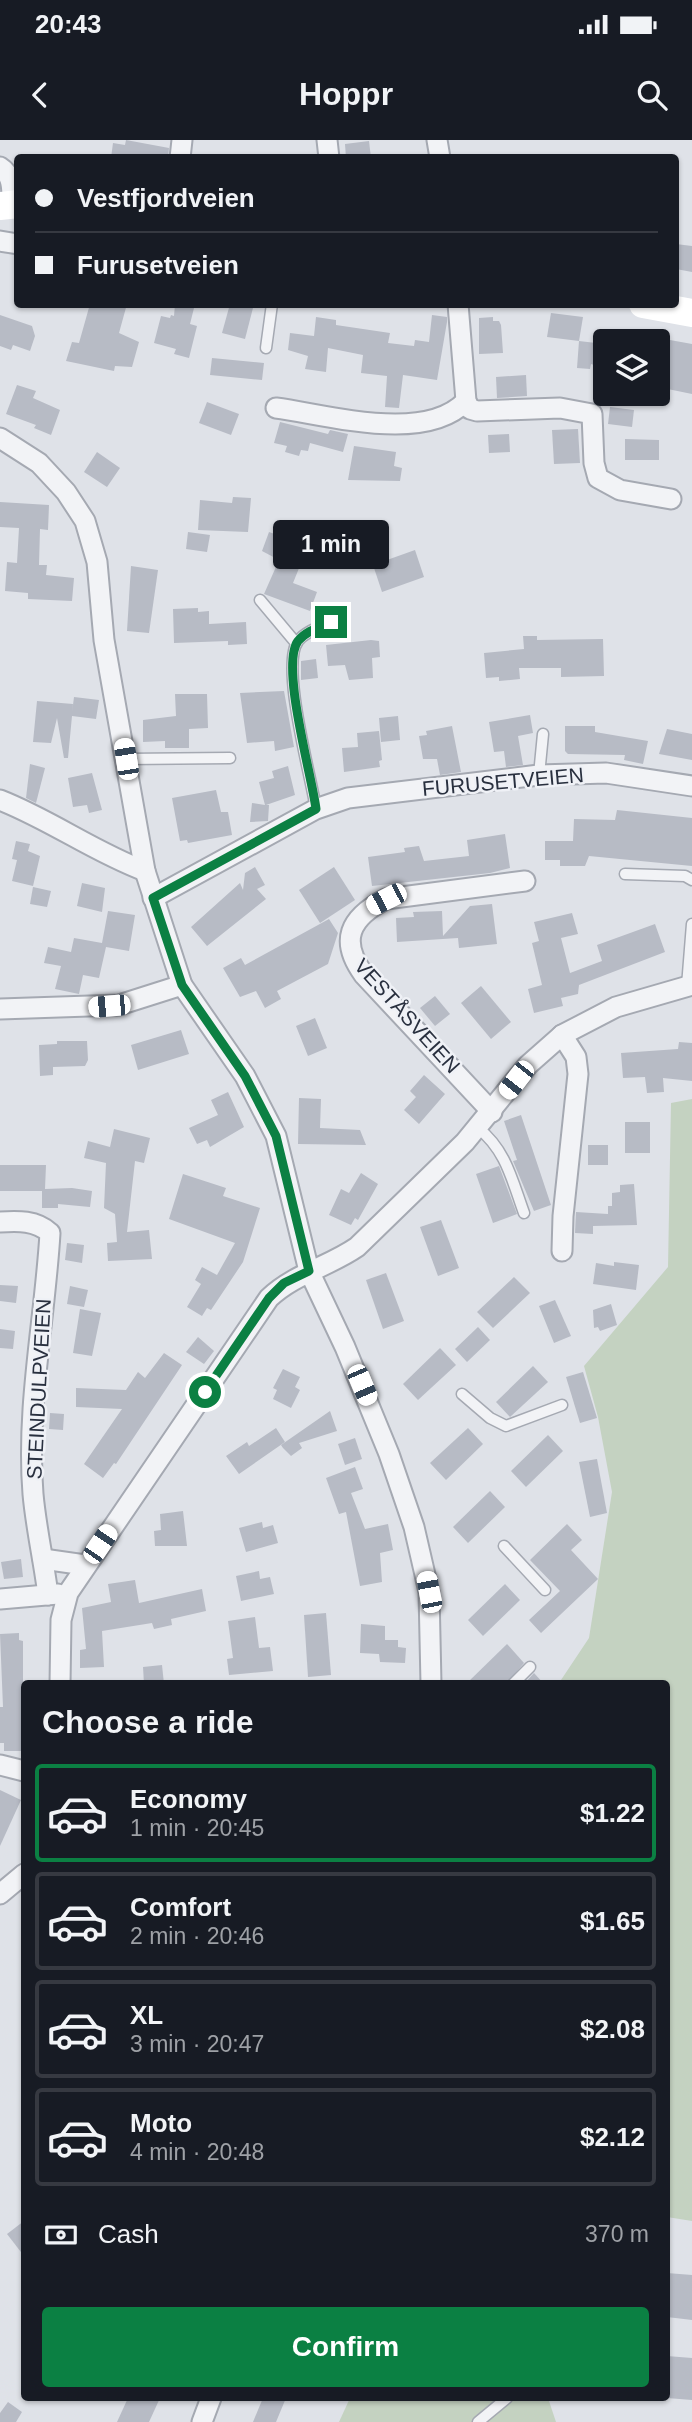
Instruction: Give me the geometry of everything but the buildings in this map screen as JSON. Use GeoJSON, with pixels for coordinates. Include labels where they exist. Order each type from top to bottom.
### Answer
{"type":"FeatureCollection","features":[{"type":"Feature","properties":{"kind":"main road"},"geometry":{"type":"LineString","coordinates":[[665,308],[692,313]]}},
{"type":"Feature","properties":{"kind":"street"},"geometry":{"type":"LineString","coordinates":[[0,167],[6,171],[12,183],[10,205]]}},
{"type":"Feature","properties":{"kind":"street"},"geometry":{"type":"LineString","coordinates":[[458,308],[466,401],[470,409],[559,408],[592,414],[594,463],[598,478],[620,490],[671,499]]}},
{"type":"Feature","properties":{"kind":"street"},"geometry":{"type":"LineString","coordinates":[[276,408],[348,421],[411,422],[450,414],[466,401]]}},
{"type":"Feature","properties":{"kind":"street"},"geometry":{"type":"LineString","coordinates":[[0,438],[39,463],[66,492],[85,521],[97,562],[104,640],[145,871],[153,898],[182,985],[245,1076],[276,1136],[309,1271],[370,1404],[414,1527],[429,1592],[431,1680]]}},
{"type":"Feature","properties":{"kind":"street","name":"FURUSETVEIEN"},"geometry":{"type":"LineString","coordinates":[[153,898],[316,809],[368,794],[540,775],[606,774],[692,786]]}},
{"type":"Feature","properties":{"kind":"street"},"geometry":{"type":"LineString","coordinates":[[0,800],[28,811],[122,863],[145,871]]}},
{"type":"Feature","properties":{"kind":"street","name":"VESTÅSVEIEN"},"geometry":{"type":"LineString","coordinates":[[492,1112],[364,975],[352,959],[350,937],[354,925],[369,908],[386,899],[525,881]]}},
{"type":"Feature","properties":{"kind":"street"},"geometry":{"type":"LineString","coordinates":[[0,1010],[119,1005],[182,985]]}},
{"type":"Feature","properties":{"kind":"street"},"geometry":{"type":"LineString","coordinates":[[60,1680],[61,1620],[68,1594],[85,1565],[263,1306],[284,1283],[357,1247],[478,1128],[528,1065],[562,1035],[616,1007],[689,986]]}},
{"type":"Feature","properties":{"kind":"street"},"geometry":{"type":"LineString","coordinates":[[562,1035],[576,1057],[578,1074],[562,1224],[562,1251]]}},
{"type":"Feature","properties":{"kind":"street","name":"STEINDULPVEIEN"},"geometry":{"type":"LineString","coordinates":[[0,1222],[26,1221],[43,1227],[50,1233],[35,1387],[33,1445],[33,1494],[48,1595]]}},
{"type":"Feature","properties":{"kind":"street"},"geometry":{"type":"LineString","coordinates":[[43,1559],[85,1565]]}},
{"type":"Feature","properties":{"kind":"street"},"geometry":{"type":"LineString","coordinates":[[0,1599],[68,1594]]}},
{"type":"Feature","properties":{"kind":"street"},"geometry":{"type":"LineString","coordinates":[[0,1765],[21,1770]]}},
{"type":"Feature","properties":{"kind":"street"},"geometry":{"type":"LineString","coordinates":[[0,1894],[21,1876]]}},
{"type":"Feature","properties":{"kind":"street"},"geometry":{"type":"LineString","coordinates":[[202,2422],[210,2401]]}},
{"type":"Feature","properties":{"kind":"lane"},"geometry":{"type":"LineString","coordinates":[[266,348],[271,308]]}},
{"type":"Feature","properties":{"kind":"lane"},"geometry":{"type":"LineString","coordinates":[[260,600],[296,643]]}},
{"type":"Feature","properties":{"kind":"lane"},"geometry":{"type":"LineString","coordinates":[[316,809],[294,698],[292,662],[296,643],[307,633],[331,622]]}},
{"type":"Feature","properties":{"kind":"lane"},"geometry":{"type":"LineString","coordinates":[[540,775],[542,734]]}},
{"type":"Feature","properties":{"kind":"lane"},"geometry":{"type":"LineString","coordinates":[[126,759],[230,758]]}},
{"type":"Feature","properties":{"kind":"lane"},"geometry":{"type":"LineString","coordinates":[[625,874],[685,876],[692,880]]}},
{"type":"Feature","properties":{"kind":"lane"},"geometry":{"type":"LineString","coordinates":[[689,986],[692,923]]}},
{"type":"Feature","properties":{"kind":"lane"},"geometry":{"type":"LineString","coordinates":[[478,1128],[498,1146],[505,1158],[524,1213]]}},
{"type":"Feature","properties":{"kind":"lane"},"geometry":{"type":"LineString","coordinates":[[462,1394],[490,1418],[506,1426],[562,1405]]}},
{"type":"Feature","properties":{"kind":"lane"},"geometry":{"type":"LineString","coordinates":[[504,1546],[545,1590]]}},
{"type":"Feature","properties":{"kind":"lane"},"geometry":{"type":"LineString","coordinates":[[517,1680],[530,1667]]}},
{"type":"Feature","properties":{"kind":"lane"},"geometry":{"type":"LineString","coordinates":[[478,2422],[503,2401]]}},
{"type":"Feature","properties":{"kind":"green space"},"geometry":{"type":"Polygon","coordinates":[[[692,1099],[692,2221],[670,2217],[670,1680],[561,1680],[589,1638],[612,1492],[598,1417],[584,1366],[668,1267],[671,1103],[692,1099]]]}},
{"type":"Feature","properties":{"kind":"green space"},"geometry":{"type":"Polygon","coordinates":[[[349,2401],[549,2401],[556,2422],[339,2422],[349,2401]]]}},
{"type":"Feature","properties":{"kind":"route"},"geometry":{"type":"LineString","coordinates":[[205,1392],[269,1298],[284,1283],[309,1271],[276,1136],[245,1076],[189,1000],[153,898],[316,809],[294,698],[292,662],[296,643],[307,633],[331,622]]}}]}
